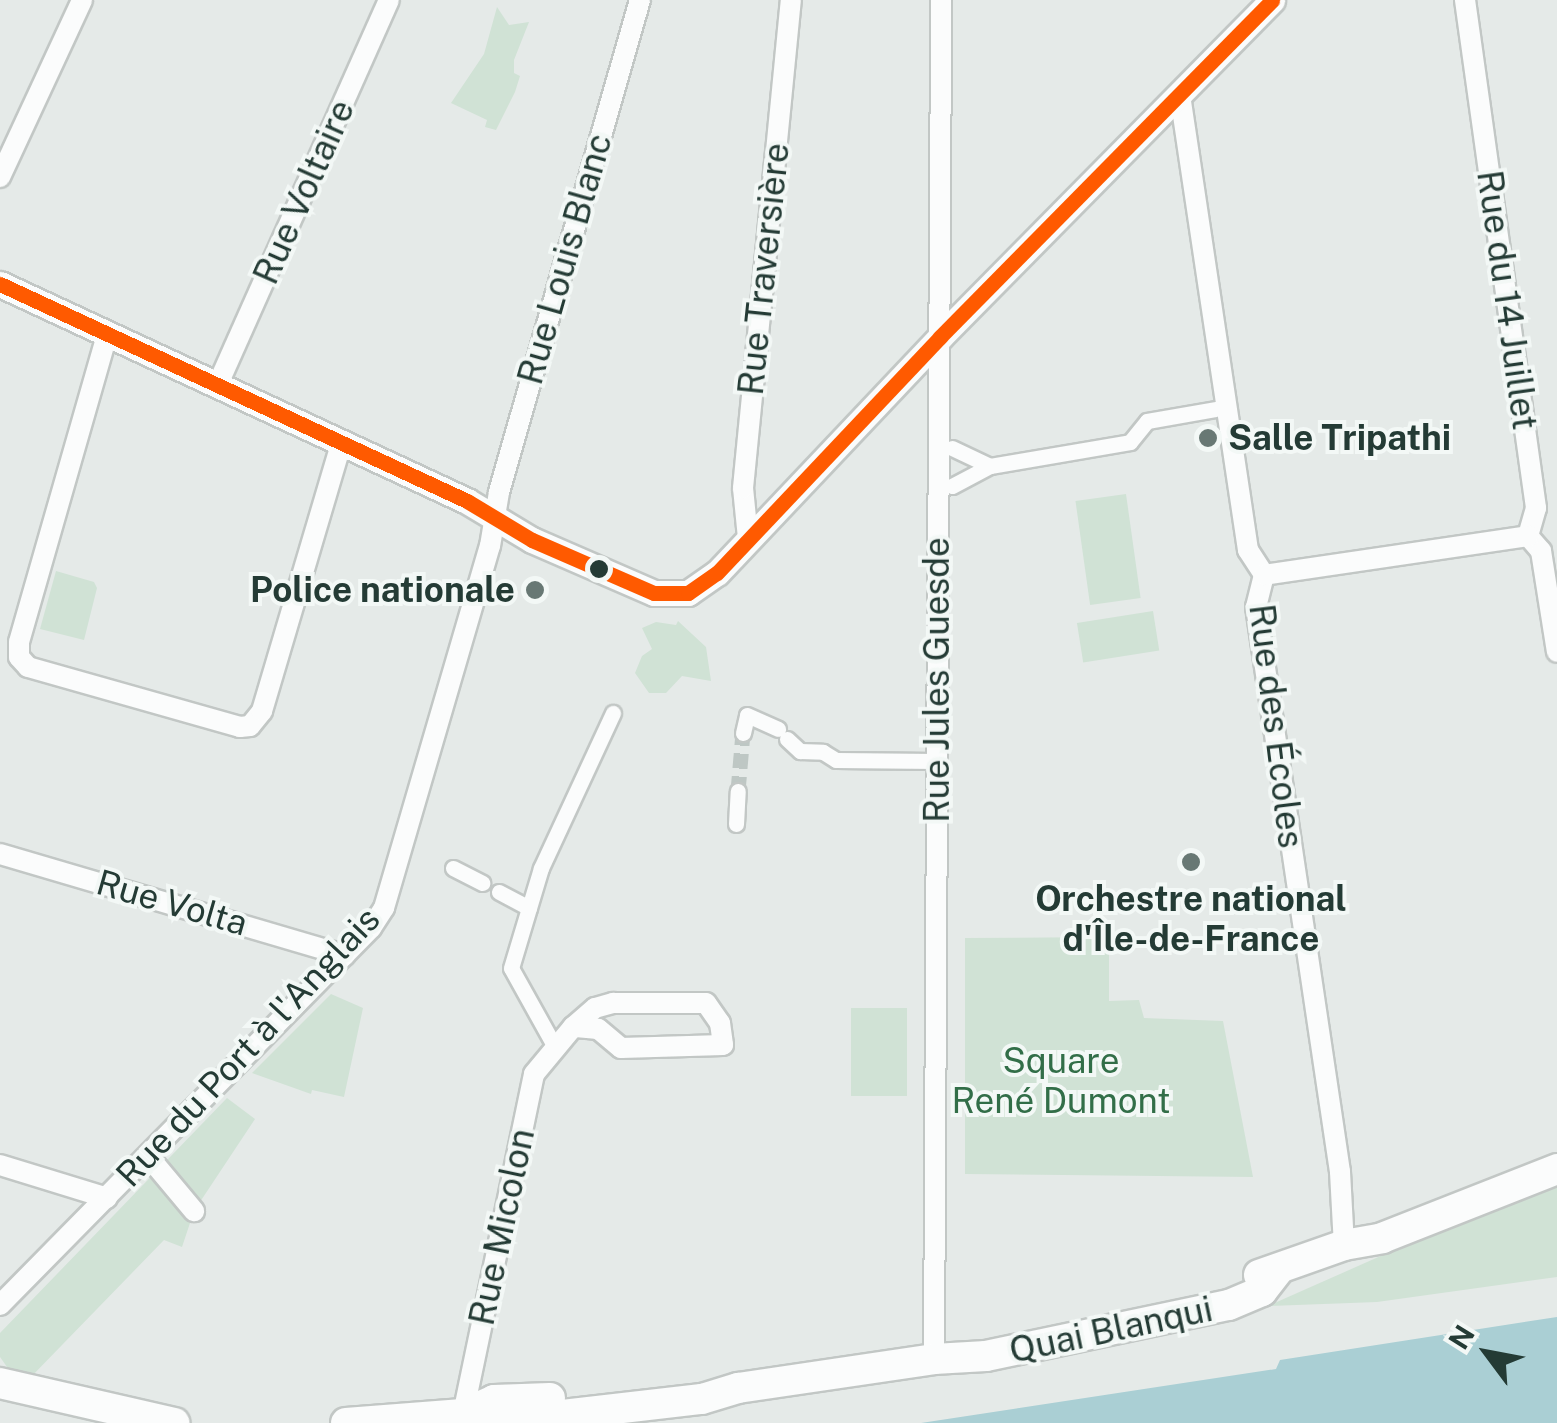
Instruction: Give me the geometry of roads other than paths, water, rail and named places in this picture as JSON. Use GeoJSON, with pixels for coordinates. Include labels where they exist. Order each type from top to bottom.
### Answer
{"type":"FeatureCollection","features":[{"type":"Feature","properties":{"kind":"main road","name":"Quai Blanqui"},"geometry":{"type":"LineString","coordinates":[[1344,1245],[1372,1220],[1557,1152]]}},
{"type":"Feature","properties":{"kind":"main road","name":"Quai Blanqui"},"geometry":{"type":"LineString","coordinates":[[346,1423],[463,1414],[493,1422],[702,1399],[738,1388],[934,1359],[982,1337],[1219,1290],[1344,1245],[1382,1238],[1557,1169]]}},
{"type":"Feature","properties":{"kind":"main road"},"geometry":{"type":"LineString","coordinates":[[0,1383],[174,1423]]}},
{"type":"Feature","properties":{"kind":"main road"},"geometry":{"type":"LineString","coordinates":[[0,1403],[97,1423]]}},
{"type":"Feature","properties":{"kind":"street"},"geometry":{"type":"LineString","coordinates":[[0,178],[82,0]]}},
{"type":"Feature","properties":{"kind":"street","name":"Rue Voltaire"},"geometry":{"type":"LineString","coordinates":[[218,384],[389,0]]}},
{"type":"Feature","properties":{"kind":"street","name":"Rue Louis Blanc"},"geometry":{"type":"LineString","coordinates":[[494,518],[640,0]]}},
{"type":"Feature","properties":{"kind":"street","name":"Rue Traversière"},"geometry":{"type":"LineString","coordinates":[[748,538],[742,488],[791,0]]}},
{"type":"Feature","properties":{"kind":"street","name":"Rue Jules Guesde"},"geometry":{"type":"LineString","coordinates":[[934,1359],[942,0]]}},
{"type":"Feature","properties":{"kind":"street"},"geometry":{"type":"LineString","coordinates":[[0,284],[467,501],[634,586],[654,593],[688,592],[717,573],[940,337],[1272,0]]}},
{"type":"Feature","properties":{"kind":"street","name":"Rue du 14 Juillet"},"geometry":{"type":"LineString","coordinates":[[1466,0],[1536,508],[1528,536],[1540,551],[1557,652]]}},
{"type":"Feature","properties":{"kind":"street","name":"Rue des Écoles"},"geometry":{"type":"LineString","coordinates":[[1180,95],[1248,550],[1264,575],[1256,607],[1340,1172],[1344,1245]]}},
{"type":"Feature","properties":{"kind":"street"},"geometry":{"type":"LineString","coordinates":[[107,335],[20,642],[19,658],[28,667],[240,727],[250,726],[265,701],[341,444]]}},
{"type":"Feature","properties":{"kind":"street"},"geometry":{"type":"LineString","coordinates":[[952,486],[990,466],[1130,442],[1147,420],[1216,409]]}},
{"type":"Feature","properties":{"kind":"street"},"geometry":{"type":"LineString","coordinates":[[952,448],[990,466]]}},
{"type":"Feature","properties":{"kind":"street","name":"Rue du Port à l'Anglais"},"geometry":{"type":"LineString","coordinates":[[0,1306],[344,955],[384,908],[494,518]]}},
{"type":"Feature","properties":{"kind":"street"},"geometry":{"type":"LineString","coordinates":[[1264,575],[1528,536]]}},
{"type":"Feature","properties":{"kind":"street"},"geometry":{"type":"LineString","coordinates":[[555,1047],[511,968],[541,868],[613,712]]}},
{"type":"Feature","properties":{"kind":"street"},"geometry":{"type":"LineString","coordinates":[[743,733],[747,714],[782,734],[800,751],[823,752],[836,760],[936,761]]}},
{"type":"Feature","properties":{"kind":"street"},"geometry":{"type":"LineString","coordinates":[[736,824],[738,791]]}},
{"type":"Feature","properties":{"kind":"street","name":"Rue Volta"},"geometry":{"type":"LineString","coordinates":[[0,854],[344,955]]}},
{"type":"Feature","properties":{"kind":"street"},"geometry":{"type":"LineString","coordinates":[[452,868],[482,884]]}},
{"type":"Feature","properties":{"kind":"street"},"geometry":{"type":"LineString","coordinates":[[499,892],[529,908]]}},
{"type":"Feature","properties":{"kind":"street","name":"Rue Micolon"},"geometry":{"type":"LineString","coordinates":[[463,1414],[534,1074],[574,1026],[595,1008],[614,1003],[706,1002],[720,1023],[723,1045],[621,1048],[598,1030],[574,1026]]}},
{"type":"Feature","properties":{"kind":"street"},"geometry":{"type":"LineString","coordinates":[[148,1156],[194,1211]]}},
{"type":"Feature","properties":{"kind":"street"},"geometry":{"type":"LineString","coordinates":[[0,1165],[107,1198]]}},
{"type":"Feature","properties":{"kind":"water"},"geometry":{"type":"Polygon","coordinates":[[[1557,1317],[1557,1423],[921,1423],[1276,1369],[1280,1360],[1557,1317]]]}},
{"type":"Feature","properties":{"kind":"tunnel"},"geometry":{"type":"LineString","coordinates":[[738,791],[743,733]]}},
{"type":"Feature","properties":{"kind":"place","name":"Salle Tripathi"},"geometry":{"type":"Point","coordinates":[1208,438]}},
{"type":"Feature","properties":{"kind":"place","name":"Police nationale"},"geometry":{"type":"Point","coordinates":[535,590]}},
{"type":"Feature","properties":{"kind":"place","name":"Orchestre national d'Île-de-France"},"geometry":{"type":"Point","coordinates":[1191,862]}},
{"type":"Feature","properties":{"kind":"park label","name":"Square René Dumont"},"geometry":{"type":"Point","coordinates":[1061,1081]}}]}
